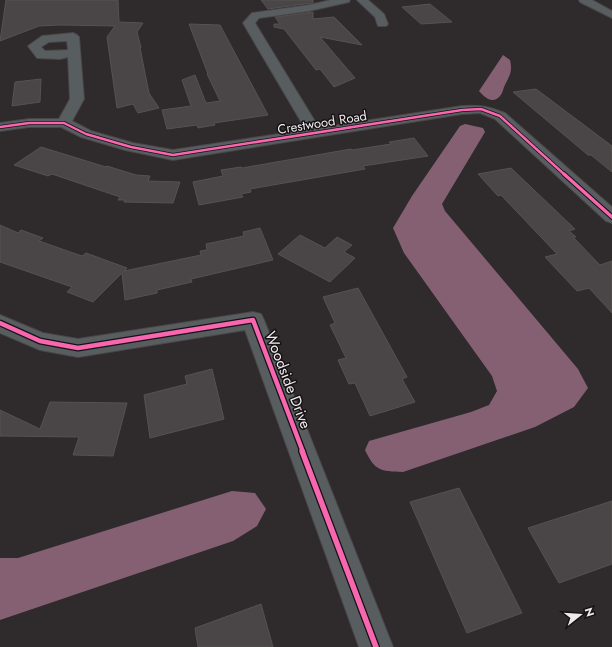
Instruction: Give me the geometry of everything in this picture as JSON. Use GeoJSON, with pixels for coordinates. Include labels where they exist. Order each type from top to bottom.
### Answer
{"type":"FeatureCollection","features":[{"type":"Feature","properties":{"kind":"street"},"geometry":{"type":"LineString","coordinates":[[315,133],[249,22],[256,14],[309,8],[345,0]]}},
{"type":"Feature","properties":{"kind":"street"},"geometry":{"type":"LineString","coordinates":[[362,0],[380,16],[382,24]]}},
{"type":"Feature","properties":{"kind":"street"},"geometry":{"type":"LineString","coordinates":[[584,0],[612,15]]}},
{"type":"Feature","properties":{"kind":"street"},"geometry":{"type":"LineString","coordinates":[[64,123],[77,99],[73,52]]}},
{"type":"Feature","properties":{"kind":"street","name":"Crestwood Road"},"geometry":{"type":"LineString","coordinates":[[0,127],[29,123],[64,123],[86,134],[131,147],[173,155],[462,110],[481,109],[500,116],[612,217]]}},
{"type":"Feature","properties":{"kind":"street","name":"Woodside Drive"},"geometry":{"type":"LineString","coordinates":[[0,323],[40,341],[78,348],[252,320],[376,647]]}},
{"type":"Feature","properties":{"kind":"shaded area"},"geometry":{"type":"Polygon","coordinates":[[[503,55],[510,60],[511,71],[501,95],[497,99],[492,100],[483,96],[479,91],[503,55]]]}},
{"type":"Feature","properties":{"kind":"shaded area"},"geometry":{"type":"Polygon","coordinates":[[[465,124],[483,128],[485,132],[442,204],[445,211],[578,369],[588,388],[574,407],[535,427],[403,472],[384,470],[375,466],[365,450],[369,441],[471,412],[489,405],[497,391],[492,376],[404,253],[393,228],[412,196],[460,126],[465,124]]]}},
{"type":"Feature","properties":{"kind":"shaded area"},"geometry":{"type":"Polygon","coordinates":[[[232,491],[255,493],[266,509],[257,526],[233,541],[0,620],[0,558],[18,558],[232,491]]]}},
{"type":"Feature","properties":{"kind":"building"},"geometry":{"type":"Polygon","coordinates":[[[6,0],[118,0],[119,22],[143,23],[137,32],[140,48],[149,93],[159,108],[138,113],[133,104],[117,108],[107,37],[115,26],[39,26],[0,41],[6,0]]]}},
{"type":"Feature","properties":{"kind":"building"},"geometry":{"type":"Polygon","coordinates":[[[261,0],[313,0],[313,3],[268,9],[261,0]]]}},
{"type":"Feature","properties":{"kind":"building"},"geometry":{"type":"Polygon","coordinates":[[[430,4],[452,22],[421,24],[402,7],[430,4]]]}},
{"type":"Feature","properties":{"kind":"building"},"geometry":{"type":"Polygon","coordinates":[[[313,12],[313,19],[334,17],[362,45],[320,37],[355,78],[334,87],[320,69],[316,70],[284,29],[274,27],[274,24],[280,24],[275,17],[313,12]]]}},
{"type":"Feature","properties":{"kind":"building"},"geometry":{"type":"Polygon","coordinates":[[[189,24],[220,25],[268,115],[214,123],[215,125],[198,128],[197,125],[167,129],[162,110],[191,106],[182,80],[195,75],[206,103],[220,101],[207,74],[189,24]]]}},
{"type":"Feature","properties":{"kind":"building"},"geometry":{"type":"Polygon","coordinates":[[[41,79],[40,102],[12,106],[15,82],[41,79]]]}},
{"type":"Feature","properties":{"kind":"building"},"geometry":{"type":"Polygon","coordinates":[[[536,89],[612,146],[612,172],[591,155],[588,155],[513,92],[536,89]]]}},
{"type":"Feature","properties":{"kind":"building"},"geometry":{"type":"Polygon","coordinates":[[[414,138],[428,156],[363,166],[365,169],[250,189],[251,192],[241,194],[243,197],[199,205],[193,182],[223,176],[221,170],[391,144],[389,142],[414,138]]]}},
{"type":"Feature","properties":{"kind":"building"},"geometry":{"type":"Polygon","coordinates":[[[41,147],[136,175],[150,176],[148,181],[180,182],[173,203],[124,202],[125,200],[118,200],[120,197],[52,174],[48,176],[14,165],[41,147]]]}},
{"type":"Feature","properties":{"kind":"building"},"geometry":{"type":"Polygon","coordinates":[[[511,168],[575,229],[569,231],[600,265],[612,261],[612,313],[589,288],[577,291],[545,257],[557,254],[501,195],[498,196],[478,174],[511,168]]]}},
{"type":"Feature","properties":{"kind":"building"},"geometry":{"type":"Polygon","coordinates":[[[0,225],[18,233],[21,230],[43,238],[39,241],[82,256],[86,253],[127,268],[124,271],[201,255],[200,251],[207,250],[206,244],[244,236],[243,232],[260,228],[273,260],[191,279],[192,282],[157,290],[157,293],[125,300],[122,273],[93,302],[67,292],[72,287],[0,262],[0,225]]]}},
{"type":"Feature","properties":{"kind":"building"},"geometry":{"type":"Polygon","coordinates":[[[300,235],[325,248],[337,237],[352,245],[344,252],[355,258],[330,282],[278,254],[300,235]]]}},
{"type":"Feature","properties":{"kind":"building"},"geometry":{"type":"Polygon","coordinates":[[[358,288],[407,377],[402,379],[415,402],[370,416],[355,383],[349,384],[338,360],[346,358],[330,325],[335,323],[323,297],[358,288]]]}},
{"type":"Feature","properties":{"kind":"building"},"geometry":{"type":"Polygon","coordinates":[[[212,369],[224,419],[150,438],[144,395],[187,384],[185,376],[212,369]]]}},
{"type":"Feature","properties":{"kind":"building"},"geometry":{"type":"Polygon","coordinates":[[[50,402],[127,403],[113,456],[73,455],[79,437],[0,436],[0,410],[40,429],[50,402]]]}},
{"type":"Feature","properties":{"kind":"building"},"geometry":{"type":"Polygon","coordinates":[[[459,488],[522,613],[467,633],[410,502],[459,488]]]}},
{"type":"Feature","properties":{"kind":"building"},"geometry":{"type":"Polygon","coordinates":[[[612,501],[612,564],[559,583],[528,528],[612,501]]]}},
{"type":"Feature","properties":{"kind":"building"},"geometry":{"type":"Polygon","coordinates":[[[261,604],[273,647],[198,647],[195,628],[261,604]]]}},
{"type":"Feature","properties":{"kind":"cycle path"},"geometry":{"type":"LineString","coordinates":[[0,127],[29,123],[64,123],[86,134],[131,147],[173,155],[462,110],[481,109],[500,116],[612,217]]}},
{"type":"Feature","properties":{"kind":"cycle path"},"geometry":{"type":"LineString","coordinates":[[0,323],[40,341],[78,348],[253,320],[376,647]]}}]}
